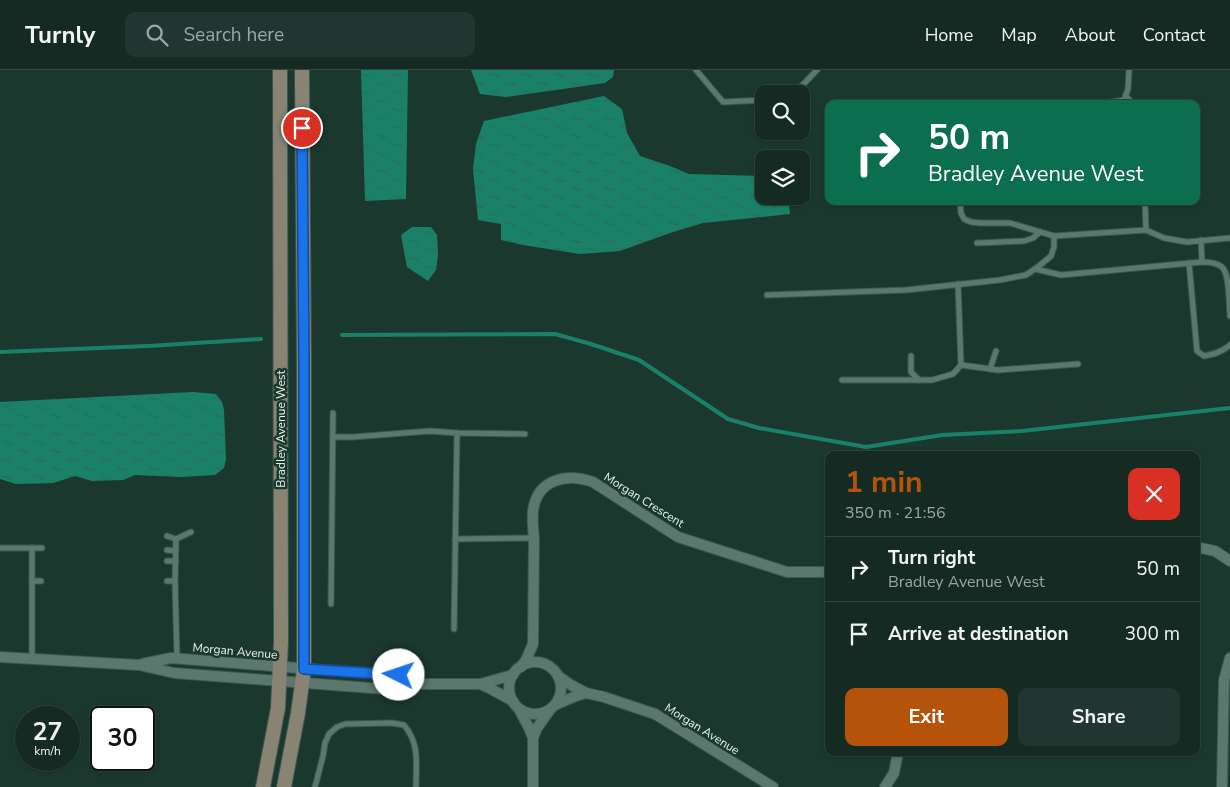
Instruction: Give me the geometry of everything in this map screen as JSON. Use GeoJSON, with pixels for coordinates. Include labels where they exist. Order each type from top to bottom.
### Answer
{"type":"FeatureCollection","features":[{"type":"Feature","properties":{"kind":"main road","name":"Bradley Avenue West"},"geometry":{"type":"LineString","coordinates":[[263,787],[278,708],[281,642],[280,70]]}},
{"type":"Feature","properties":{"kind":"main road","name":"Bradley Avenue West"},"geometry":{"type":"LineString","coordinates":[[284,787],[303,676],[304,353],[302,70]]}},
{"type":"Feature","properties":{"kind":"street","name":"Morgan Crescent"},"geometry":{"type":"LineString","coordinates":[[521,667],[533,644],[533,510],[543,488],[562,478],[582,478],[593,482],[678,537],[787,572],[825,572]]}},
{"type":"Feature","properties":{"kind":"street"},"geometry":{"type":"LineString","coordinates":[[1200,547],[1214,552],[1230,561]]}},
{"type":"Feature","properties":{"kind":"street"},"geometry":{"type":"LineString","coordinates":[[533,644],[548,666]]}},
{"type":"Feature","properties":{"kind":"street","name":"Morgan Avenue"},"geometry":{"type":"LineString","coordinates":[[0,656],[139,665],[174,673],[280,674]]}},
{"type":"Feature","properties":{"kind":"street","name":"Morgan Avenue"},"geometry":{"type":"LineString","coordinates":[[139,665],[177,658],[397,690],[418,684],[480,684],[513,674]]}},
{"type":"Feature","properties":{"kind":"street"},"geometry":{"type":"LineString","coordinates":[[1222,787],[1224,680],[1230,658]]}},
{"type":"Feature","properties":{"kind":"street"},"geometry":{"type":"LineString","coordinates":[[532,738],[537,728],[560,698],[561,691],[561,683],[553,669],[537,662],[521,667],[513,674],[509,688],[532,738],[533,787]]}},
{"type":"Feature","properties":{"kind":"street","name":"Morgan Avenue"},"geometry":{"type":"LineString","coordinates":[[558,676],[571,686],[586,693],[655,714],[773,787]]}},
{"type":"Feature","properties":{"kind":"street","name":"Morgan Avenue"},"geometry":{"type":"LineString","coordinates":[[480,684],[516,705]]}},
{"type":"Feature","properties":{"kind":"street"},"geometry":{"type":"LineString","coordinates":[[516,705],[531,714],[545,713],[553,707],[586,693]]}},
{"type":"Feature","properties":{"kind":"street"},"geometry":{"type":"LineString","coordinates":[[885,787],[894,773],[897,756]]}},
{"type":"Feature","properties":{"kind":"lane"},"geometry":{"type":"LineString","coordinates":[[696,70],[723,102],[755,100]]}},
{"type":"Feature","properties":{"kind":"lane"},"geometry":{"type":"LineString","coordinates":[[803,85],[817,70]]}},
{"type":"Feature","properties":{"kind":"lane"},"geometry":{"type":"LineString","coordinates":[[1124,100],[1128,89],[1129,70]]}},
{"type":"Feature","properties":{"kind":"lane"},"geometry":{"type":"LineString","coordinates":[[1126,96],[1130,100]]}},
{"type":"Feature","properties":{"kind":"lane"},"geometry":{"type":"LineString","coordinates":[[960,205],[964,219],[971,222],[1010,223],[1054,236],[1146,230],[1164,238],[1187,242],[1230,238]]}},
{"type":"Feature","properties":{"kind":"lane"},"geometry":{"type":"LineString","coordinates":[[1145,205],[1146,230]]}},
{"type":"Feature","properties":{"kind":"lane"},"geometry":{"type":"LineString","coordinates":[[977,243],[1024,241],[1033,238],[1040,232]]}},
{"type":"Feature","properties":{"kind":"lane"},"geometry":{"type":"LineString","coordinates":[[767,295],[906,290],[1000,280],[1026,275],[1051,256],[1054,248],[1054,236]]}},
{"type":"Feature","properties":{"kind":"lane"},"geometry":{"type":"LineString","coordinates":[[1201,240],[1202,262]]}},
{"type":"Feature","properties":{"kind":"lane"},"geometry":{"type":"LineString","coordinates":[[1035,269],[1061,275],[1210,262],[1222,266],[1227,272],[1230,316]]}},
{"type":"Feature","properties":{"kind":"lane"},"geometry":{"type":"LineString","coordinates":[[1189,263],[1197,351],[1204,356],[1217,353],[1230,346]]}},
{"type":"Feature","properties":{"kind":"lane"},"geometry":{"type":"LineString","coordinates":[[842,380],[932,380],[953,374],[961,365],[958,284]]}},
{"type":"Feature","properties":{"kind":"lane"},"geometry":{"type":"LineString","coordinates":[[990,369],[996,351]]}},
{"type":"Feature","properties":{"kind":"lane"},"geometry":{"type":"LineString","coordinates":[[911,356],[911,372],[919,380]]}},
{"type":"Feature","properties":{"kind":"lane"},"geometry":{"type":"LineString","coordinates":[[961,365],[998,370],[1078,364]]}},
{"type":"Feature","properties":{"kind":"lane"},"geometry":{"type":"LineString","coordinates":[[331,604],[333,414]]}},
{"type":"Feature","properties":{"kind":"lane"},"geometry":{"type":"LineString","coordinates":[[333,437],[430,431],[525,434]]}},
{"type":"Feature","properties":{"kind":"lane"},"geometry":{"type":"LineString","coordinates":[[454,629],[457,433]]}},
{"type":"Feature","properties":{"kind":"lane"},"geometry":{"type":"LineString","coordinates":[[167,536],[176,539],[191,532]]}},
{"type":"Feature","properties":{"kind":"lane"},"geometry":{"type":"LineString","coordinates":[[456,539],[534,538]]}},
{"type":"Feature","properties":{"kind":"lane"},"geometry":{"type":"LineString","coordinates":[[176,539],[177,658]]}},
{"type":"Feature","properties":{"kind":"lane"},"geometry":{"type":"LineString","coordinates":[[0,548],[42,548]]}},
{"type":"Feature","properties":{"kind":"lane"},"geometry":{"type":"LineString","coordinates":[[32,548],[32,658]]}},
{"type":"Feature","properties":{"kind":"lane"},"geometry":{"type":"LineString","coordinates":[[167,550],[176,551]]}},
{"type":"Feature","properties":{"kind":"lane"},"geometry":{"type":"LineString","coordinates":[[167,561],[176,561]]}},
{"type":"Feature","properties":{"kind":"lane"},"geometry":{"type":"LineString","coordinates":[[32,581],[41,581]]}},
{"type":"Feature","properties":{"kind":"lane"},"geometry":{"type":"LineString","coordinates":[[167,581],[175,581]]}},
{"type":"Feature","properties":{"kind":"lane"},"geometry":{"type":"LineString","coordinates":[[316,787],[325,743],[329,734],[337,727],[345,724],[392,723],[404,725],[410,732],[415,744],[416,787]]}},
{"type":"Feature","properties":{"kind":"water"},"geometry":{"type":"Polygon","coordinates":[[[361,70],[408,70],[406,199],[365,201],[361,70]]]}},
{"type":"Feature","properties":{"kind":"water"},"geometry":{"type":"Polygon","coordinates":[[[471,70],[614,70],[613,77],[605,83],[506,97],[480,94],[471,70]]]}},
{"type":"Feature","properties":{"kind":"water"},"geometry":{"type":"Polygon","coordinates":[[[604,96],[622,109],[627,133],[640,156],[689,174],[755,176],[755,205],[789,205],[790,214],[703,223],[620,251],[580,254],[501,240],[501,224],[478,220],[473,169],[476,144],[484,121],[604,96]]]}},
{"type":"Feature","properties":{"kind":"water"},"geometry":{"type":"Polygon","coordinates":[[[412,227],[431,227],[437,235],[438,255],[436,270],[428,281],[407,267],[401,235],[412,227]]]}},
{"type":"Feature","properties":{"kind":"water"},"geometry":{"type":"Polygon","coordinates":[[[193,392],[216,394],[222,402],[226,459],[224,468],[215,475],[182,477],[135,475],[123,480],[92,481],[75,476],[53,483],[16,484],[0,479],[0,402],[193,392]]]}},
{"type":"Feature","properties":{"kind":"waterway"},"geometry":{"type":"LineString","coordinates":[[342,335],[555,334],[639,360],[728,419],[759,428],[866,447],[942,435],[1022,431],[1230,408]]}},
{"type":"Feature","properties":{"kind":"waterway"},"geometry":{"type":"LineString","coordinates":[[0,352],[261,339]]}},
{"type":"Feature","properties":{"kind":"route"},"geometry":{"type":"LineString","coordinates":[[302,128],[304,669],[399,675]]}}]}
